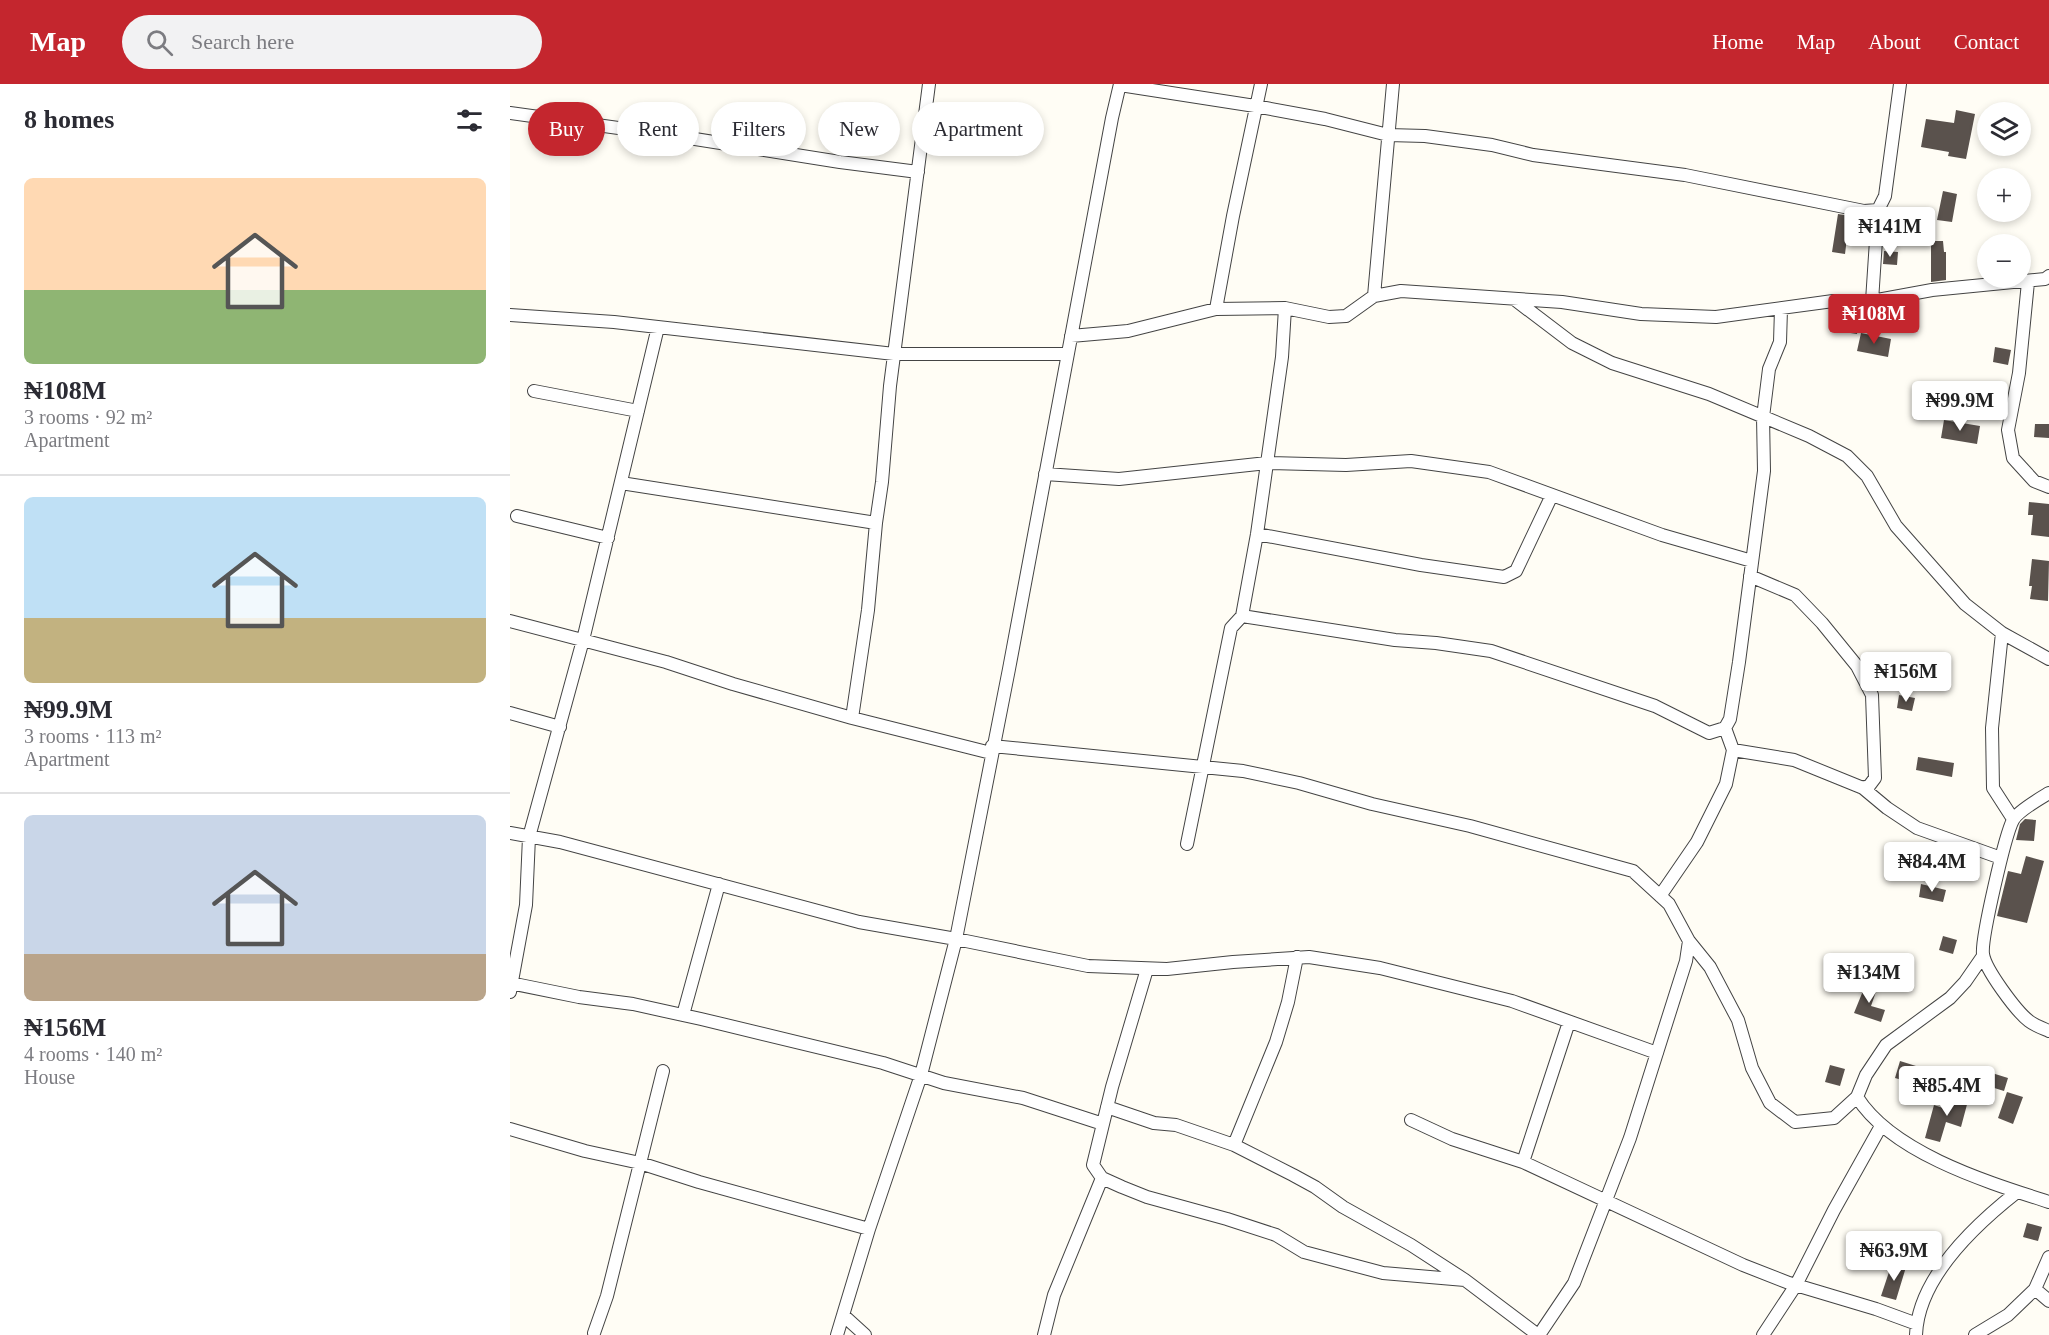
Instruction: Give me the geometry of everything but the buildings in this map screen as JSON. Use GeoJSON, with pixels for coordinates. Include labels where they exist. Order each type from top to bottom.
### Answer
{"type":"FeatureCollection","features":[{"type":"Feature","properties":{"kind":"street"},"geometry":{"type":"LineString","coordinates":[[852,718],[868,610],[894,354],[929,84]]}},
{"type":"Feature","properties":{"kind":"street"},"geometry":{"type":"LineString","coordinates":[[1216,309],[1261,84]]}},
{"type":"Feature","properties":{"kind":"street"},"geometry":{"type":"LineString","coordinates":[[1374,296],[1393,84]]}},
{"type":"Feature","properties":{"kind":"street"},"geometry":{"type":"LineString","coordinates":[[1872,301],[1878,210],[1885,196],[1900,84]]}},
{"type":"Feature","properties":{"kind":"street"},"geometry":{"type":"LineString","coordinates":[[837,1335],[869,1229],[921,1075],[956,939],[1120,85],[1325,119],[1388,135],[1425,136],[1492,145],[1533,155],[1685,175],[1864,211],[1878,210]]}},
{"type":"Feature","properties":{"kind":"street"},"geometry":{"type":"LineString","coordinates":[[510,113],[918,172]]}},
{"type":"Feature","properties":{"kind":"street"},"geometry":{"type":"LineString","coordinates":[[2031,281],[2049,276]]}},
{"type":"Feature","properties":{"kind":"street"},"geometry":{"type":"LineString","coordinates":[[1071,336],[1128,331],[1216,309],[1285,308],[1329,317],[1346,316],[1374,296],[1401,291],[1562,302],[1641,315],[1716,316],[1833,301],[1872,301],[1932,290],[1977,286]]}},
{"type":"Feature","properties":{"kind":"street"},"geometry":{"type":"LineString","coordinates":[[2027,288],[2019,373],[2008,430],[2013,458],[2034,481],[2049,487]]}},
{"type":"Feature","properties":{"kind":"street"},"geometry":{"type":"LineString","coordinates":[[1513,298],[1572,343],[1612,363],[1709,394],[1809,436],[1847,456],[1867,476],[1896,526],[1965,604],[2002,633],[2049,659]]}},
{"type":"Feature","properties":{"kind":"street"},"geometry":{"type":"LineString","coordinates":[[1186,844],[1231,628],[1242,616],[1257,534],[1282,357],[1285,308]]}},
{"type":"Feature","properties":{"kind":"street"},"geometry":{"type":"LineString","coordinates":[[1242,616],[1395,640],[1491,651],[1655,706],[1709,733],[1725,728],[1730,719],[1750,576],[1764,471],[1763,417],[1769,369],[1780,342],[1781,309]]}},
{"type":"Feature","properties":{"kind":"street"},"geometry":{"type":"LineString","coordinates":[[510,315],[658,327],[894,354],[1068,354]]}},
{"type":"Feature","properties":{"kind":"street"},"geometry":{"type":"LineString","coordinates":[[658,327],[584,640],[529,837],[526,905],[511,986],[633,1004],[682,1015],[883,1063],[944,1083],[1023,1098],[1103,1124]]}},
{"type":"Feature","properties":{"kind":"street"},"geometry":{"type":"LineString","coordinates":[[534,391],[638,411]]}},
{"type":"Feature","properties":{"kind":"street"},"geometry":{"type":"LineString","coordinates":[[1045,474],[1119,479],[1267,463],[1346,465],[1411,461],[1489,472],[1662,535],[1752,561]]}},
{"type":"Feature","properties":{"kind":"street"},"geometry":{"type":"LineString","coordinates":[[621,483],[876,523]]}},
{"type":"Feature","properties":{"kind":"street"},"geometry":{"type":"LineString","coordinates":[[1257,534],[1421,565],[1504,577],[1516,571],[1552,495]]}},
{"type":"Feature","properties":{"kind":"street"},"geometry":{"type":"LineString","coordinates":[[517,516],[608,538]]}},
{"type":"Feature","properties":{"kind":"street"},"geometry":{"type":"LineString","coordinates":[[1750,576],[1795,596],[1822,623],[1857,666],[1872,695],[1875,778],[1869,786],[1863,788]]}},
{"type":"Feature","properties":{"kind":"street"},"geometry":{"type":"LineString","coordinates":[[510,621],[666,662],[852,718],[992,750],[1243,771],[1470,826],[1633,872],[1669,904],[1689,941],[1710,967],[1738,1020],[1752,1068],[1770,1103],[1795,1122],[1834,1118],[1857,1096],[1866,1075],[1886,1045],[1950,998],[1965,982],[1983,956]]}},
{"type":"Feature","properties":{"kind":"street"},"geometry":{"type":"LineString","coordinates":[[2002,633],[1992,728],[1993,788],[2013,819]]}},
{"type":"Feature","properties":{"kind":"street"},"geometry":{"type":"LineString","coordinates":[[510,713],[560,727]]}},
{"type":"Feature","properties":{"kind":"street"},"geometry":{"type":"LineString","coordinates":[[1660,896],[1696,842],[1726,784],[1733,750],[1725,728]]}},
{"type":"Feature","properties":{"kind":"street"},"geometry":{"type":"LineString","coordinates":[[1733,750],[1794,760],[1863,788],[1917,828],[2001,858]]}},
{"type":"Feature","properties":{"kind":"street"},"geometry":{"type":"LineString","coordinates":[[2049,793],[2013,819],[2001,858],[1983,941],[1983,956],[2010,1002],[2029,1022],[2049,1031]]}},
{"type":"Feature","properties":{"kind":"street"},"geometry":{"type":"LineString","coordinates":[[510,833],[560,842],[859,922],[1088,966],[1147,969],[1309,957],[1380,968],[1512,1001],[1657,1053]]}},
{"type":"Feature","properties":{"kind":"street"},"geometry":{"type":"LineString","coordinates":[[682,1015],[719,884]]}},
{"type":"Feature","properties":{"kind":"street"},"geometry":{"type":"LineString","coordinates":[[1107,1107],[1154,1123],[1176,1125],[1234,1146],[1315,1187],[1343,1207],[1393,1233],[1465,1280],[1539,1335],[1574,1283],[1630,1138],[1686,961],[1689,941]]}},
{"type":"Feature","properties":{"kind":"street"},"geometry":{"type":"LineString","coordinates":[[1234,1146],[1276,1042],[1288,1002],[1297,957]]}},
{"type":"Feature","properties":{"kind":"street"},"geometry":{"type":"LineString","coordinates":[[1147,969],[1103,1124],[1094,1166],[1102,1178],[1147,1197],[1276,1235],[1304,1252],[1383,1273],[1465,1280]]}},
{"type":"Feature","properties":{"kind":"street"},"geometry":{"type":"LineString","coordinates":[[1523,1162],[1569,1022]]}},
{"type":"Feature","properties":{"kind":"street"},"geometry":{"type":"LineString","coordinates":[[594,1333],[607,1296],[663,1071]]}},
{"type":"Feature","properties":{"kind":"street"},"geometry":{"type":"LineString","coordinates":[[1857,1096],[1866,1112],[1881,1126],[1922,1152],[1992,1184],[2049,1202]]}},
{"type":"Feature","properties":{"kind":"street"},"geometry":{"type":"LineString","coordinates":[[1411,1120],[1452,1139],[1523,1162],[1743,1265],[1796,1285],[1876,1309],[1916,1330],[1930,1288],[1951,1255],[1990,1213],[2017,1192]]}},
{"type":"Feature","properties":{"kind":"street"},"geometry":{"type":"LineString","coordinates":[[1763,1335],[1796,1285],[1834,1210],[1881,1126]]}},
{"type":"Feature","properties":{"kind":"street"},"geometry":{"type":"LineString","coordinates":[[510,1129],[585,1151],[640,1162],[699,1182],[869,1229]]}},
{"type":"Feature","properties":{"kind":"street"},"geometry":{"type":"LineString","coordinates":[[1044,1335],[1054,1295],[1102,1178]]}},
{"type":"Feature","properties":{"kind":"street"},"geometry":{"type":"LineString","coordinates":[[1975,1335],[2008,1315],[2035,1289],[2049,1257]]}},
{"type":"Feature","properties":{"kind":"street"},"geometry":{"type":"LineString","coordinates":[[2035,1289],[2049,1301]]}},
{"type":"Feature","properties":{"kind":"street"},"geometry":{"type":"LineString","coordinates":[[843,1315],[866,1335]]}}]}
